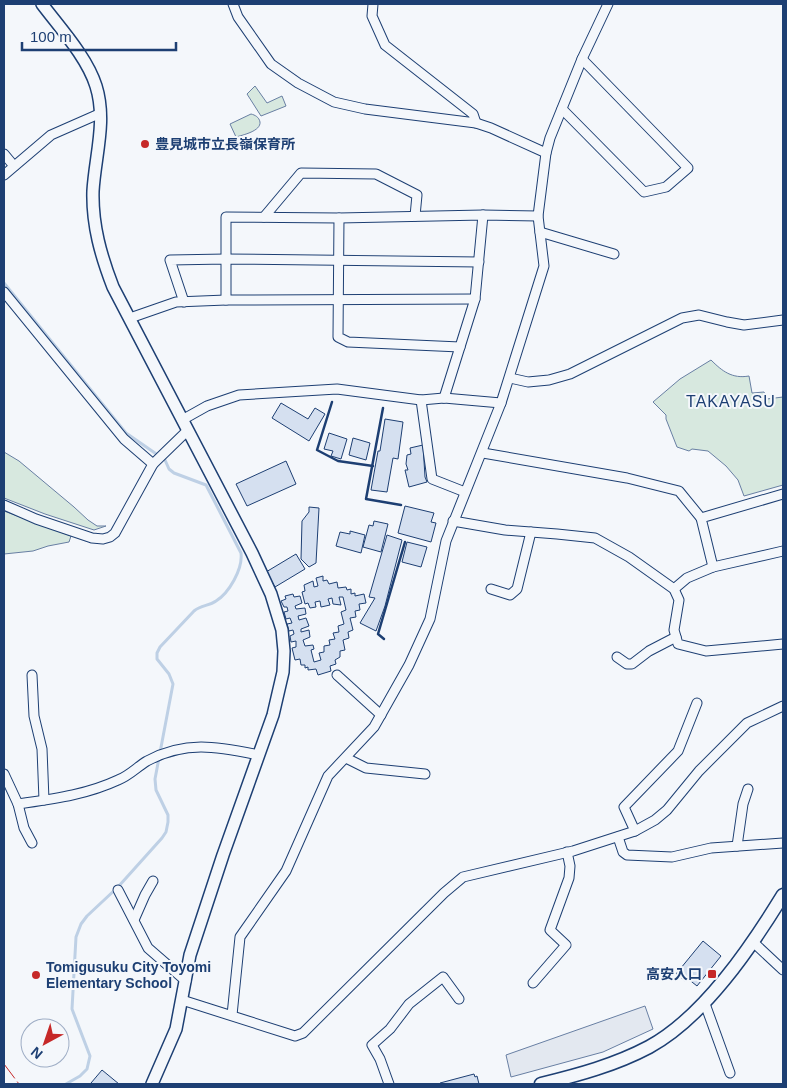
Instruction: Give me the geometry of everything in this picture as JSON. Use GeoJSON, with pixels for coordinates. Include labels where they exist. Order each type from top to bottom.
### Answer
{"type":"FeatureCollection","features":[{"type":"Feature","properties":{"kind":"main road"},"geometry":{"type":"LineString","coordinates":[[541,1084],[597,1068],[643,1050],[671,1033],[704,1001],[752,941],[783,894]]}},
{"type":"Feature","properties":{"kind":"street"},"geometry":{"type":"LineString","coordinates":[[42,4],[84,61],[96,85],[101,125],[93,192],[93,214],[103,262],[113,287],[252,553],[271,594],[282,630],[283,672],[273,715],[223,854],[190,954],[176,1029],[152,1084]]}},
{"type":"Feature","properties":{"kind":"street"},"geometry":{"type":"LineString","coordinates":[[233,4],[238,17],[271,64],[298,83],[334,102],[365,109],[476,123],[546,153]]}},
{"type":"Feature","properties":{"kind":"street"},"geometry":{"type":"LineString","coordinates":[[373,4],[372,16],[385,46],[473,114],[476,123]]}},
{"type":"Feature","properties":{"kind":"street"},"geometry":{"type":"LineString","coordinates":[[232,1015],[240,937],[286,871],[328,776],[374,727],[409,665],[430,619],[446,541],[483,453],[510,378],[544,266],[538,216],[546,153],[582,59],[608,4]]}},
{"type":"Feature","properties":{"kind":"street"},"geometry":{"type":"LineString","coordinates":[[562,109],[644,192],[666,187],[688,168],[582,59]]}},
{"type":"Feature","properties":{"kind":"street"},"geometry":{"type":"LineString","coordinates":[[4,175],[51,135],[101,113]]}},
{"type":"Feature","properties":{"kind":"street"},"geometry":{"type":"LineString","coordinates":[[4,154],[14,166]]}},
{"type":"Feature","properties":{"kind":"street"},"geometry":{"type":"LineString","coordinates":[[264,217],[302,174],[376,174],[417,195],[415,216]]}},
{"type":"Feature","properties":{"kind":"street"},"geometry":{"type":"LineString","coordinates":[[444,398],[475,299],[484,215]]}},
{"type":"Feature","properties":{"kind":"street"},"geometry":{"type":"LineString","coordinates":[[226,300],[226,217],[538,216]]}},
{"type":"Feature","properties":{"kind":"street"},"geometry":{"type":"LineString","coordinates":[[339,218],[338,336],[348,342],[460,346]]}},
{"type":"Feature","properties":{"kind":"street"},"geometry":{"type":"LineString","coordinates":[[540,232],[614,254]]}},
{"type":"Feature","properties":{"kind":"street"},"geometry":{"type":"LineString","coordinates":[[184,302],[170,260],[479,262]]}},
{"type":"Feature","properties":{"kind":"street"},"geometry":{"type":"LineString","coordinates":[[4,292],[124,439],[153,464]]}},
{"type":"Feature","properties":{"kind":"street"},"geometry":{"type":"LineString","coordinates":[[130,318],[176,302],[475,299]]}},
{"type":"Feature","properties":{"kind":"street"},"geometry":{"type":"LineString","coordinates":[[510,378],[528,382],[548,380],[570,374],[682,318],[699,315],[744,325],[783,320]]}},
{"type":"Feature","properties":{"kind":"street"},"geometry":{"type":"LineString","coordinates":[[182,420],[208,406],[238,395],[337,389],[421,400],[444,398],[501,403]]}},
{"type":"Feature","properties":{"kind":"street"},"geometry":{"type":"LineString","coordinates":[[421,400],[432,479],[465,492]]}},
{"type":"Feature","properties":{"kind":"street"},"geometry":{"type":"LineString","coordinates":[[4,505],[36,519],[92,538],[103,539],[110,537],[115,533],[153,464],[188,431]]}},
{"type":"Feature","properties":{"kind":"street"},"geometry":{"type":"LineString","coordinates":[[483,453],[627,478],[679,491],[701,518],[713,567]]}},
{"type":"Feature","properties":{"kind":"street"},"geometry":{"type":"LineString","coordinates":[[701,518],[783,494]]}},
{"type":"Feature","properties":{"kind":"street"},"geometry":{"type":"LineString","coordinates":[[453,521],[505,530],[595,538],[629,557],[674,589],[678,600],[674,630],[678,644],[706,650],[783,644]]}},
{"type":"Feature","properties":{"kind":"street"},"geometry":{"type":"LineString","coordinates":[[490,589],[510,595],[517,590],[531,532]]}},
{"type":"Feature","properties":{"kind":"street"},"geometry":{"type":"LineString","coordinates":[[674,589],[687,578],[713,567],[783,552]]}},
{"type":"Feature","properties":{"kind":"street"},"geometry":{"type":"LineString","coordinates":[[617,657],[627,664],[632,664],[649,651],[676,638]]}},
{"type":"Feature","properties":{"kind":"street"},"geometry":{"type":"LineString","coordinates":[[32,675],[34,716],[42,750],[44,800]]}},
{"type":"Feature","properties":{"kind":"street"},"geometry":{"type":"LineString","coordinates":[[337,675],[381,715]]}},
{"type":"Feature","properties":{"kind":"street"},"geometry":{"type":"LineString","coordinates":[[635,831],[624,807],[678,751],[697,703]]}},
{"type":"Feature","properties":{"kind":"street"},"geometry":{"type":"LineString","coordinates":[[182,1000],[295,1036],[303,1033],[444,893],[463,877],[567,852],[635,831],[655,820],[667,810],[699,772],[747,723],[783,706]]}},
{"type":"Feature","properties":{"kind":"street"},"geometry":{"type":"LineString","coordinates":[[18,804],[83,793],[120,780],[146,762],[166,752],[198,747],[220,747],[259,755]]}},
{"type":"Feature","properties":{"kind":"street"},"geometry":{"type":"LineString","coordinates":[[346,758],[366,768],[425,774]]}},
{"type":"Feature","properties":{"kind":"street"},"geometry":{"type":"LineString","coordinates":[[4,774],[18,804],[24,828],[32,843]]}},
{"type":"Feature","properties":{"kind":"street"},"geometry":{"type":"LineString","coordinates":[[737,846],[743,804],[748,789]]}},
{"type":"Feature","properties":{"kind":"street"},"geometry":{"type":"LineString","coordinates":[[618,837],[623,852],[627,855],[672,857],[711,848],[783,843]]}},
{"type":"Feature","properties":{"kind":"street"},"geometry":{"type":"LineString","coordinates":[[533,983],[566,945],[550,930],[569,878],[570,866],[567,852]]}},
{"type":"Feature","properties":{"kind":"street"},"geometry":{"type":"LineString","coordinates":[[134,920],[153,882]]}},
{"type":"Feature","properties":{"kind":"street"},"geometry":{"type":"LineString","coordinates":[[118,890],[148,948],[186,981]]}},
{"type":"Feature","properties":{"kind":"street"},"geometry":{"type":"LineString","coordinates":[[752,941],[783,970]]}},
{"type":"Feature","properties":{"kind":"street"},"geometry":{"type":"LineString","coordinates":[[389,1084],[380,1059],[372,1045],[390,1029],[409,1004],[442,977],[459,999]]}},
{"type":"Feature","properties":{"kind":"street"},"geometry":{"type":"LineString","coordinates":[[704,1001],[730,1073]]}},
{"type":"Feature","properties":{"kind":"shaded area"},"geometry":{"type":"Polygon","coordinates":[[[255,86],[267,103],[282,96],[286,106],[261,116],[247,94],[255,86]]]}},
{"type":"Feature","properties":{"kind":"shaded area"},"geometry":{"type":"Polygon","coordinates":[[[251,114],[259,119],[260,125],[251,132],[236,137],[230,124],[251,114]]]}},
{"type":"Feature","properties":{"kind":"shaded area"},"geometry":{"type":"Polygon","coordinates":[[[711,360],[719,368],[732,375],[749,376],[752,393],[764,392],[767,399],[783,397],[783,485],[744,496],[738,480],[726,466],[708,451],[692,449],[689,451],[677,447],[666,415],[653,402],[680,379],[711,360]]]}},
{"type":"Feature","properties":{"kind":"shaded area"},"geometry":{"type":"Polygon","coordinates":[[[4,452],[19,461],[88,520],[97,526],[106,526],[94,530],[4,498],[4,452]]]}},
{"type":"Feature","properties":{"kind":"shaded area"},"geometry":{"type":"Polygon","coordinates":[[[4,511],[71,536],[69,542],[33,551],[4,554],[4,511]]]}},
{"type":"Feature","properties":{"kind":"shaded area"},"geometry":{"type":"Polygon","coordinates":[[[645,1006],[653,1029],[603,1052],[511,1077],[506,1055],[645,1006]]]}},
{"type":"Feature","properties":{"kind":"building"},"geometry":{"type":"Polygon","coordinates":[[[281,403],[308,419],[315,408],[325,414],[309,441],[272,418],[281,403]]]}},
{"type":"Feature","properties":{"kind":"building"},"geometry":{"type":"Polygon","coordinates":[[[385,419],[403,422],[398,459],[393,458],[387,492],[371,490],[385,419]]]}},
{"type":"Feature","properties":{"kind":"building"},"geometry":{"type":"Polygon","coordinates":[[[329,433],[347,439],[341,459],[331,456],[333,451],[324,449],[329,433]]]}},
{"type":"Feature","properties":{"kind":"building"},"geometry":{"type":"Polygon","coordinates":[[[353,438],[370,443],[366,460],[349,455],[353,438]]]}},
{"type":"Feature","properties":{"kind":"building"},"geometry":{"type":"Polygon","coordinates":[[[423,445],[427,482],[409,487],[405,470],[408,470],[406,464],[407,455],[411,454],[410,448],[423,445]]]}},
{"type":"Feature","properties":{"kind":"building"},"geometry":{"type":"Polygon","coordinates":[[[286,461],[296,484],[247,506],[236,484],[286,461]]]}},
{"type":"Feature","properties":{"kind":"building"},"geometry":{"type":"Polygon","coordinates":[[[405,506],[434,513],[431,522],[436,523],[431,542],[398,533],[405,506]]]}},
{"type":"Feature","properties":{"kind":"building"},"geometry":{"type":"Polygon","coordinates":[[[309,507],[319,508],[316,563],[309,567],[301,559],[302,521],[309,512],[309,507]]]}},
{"type":"Feature","properties":{"kind":"building"},"geometry":{"type":"Polygon","coordinates":[[[374,521],[388,524],[381,552],[363,547],[369,525],[373,526],[374,521]]]}},
{"type":"Feature","properties":{"kind":"building"},"geometry":{"type":"Polygon","coordinates":[[[350,531],[365,535],[361,553],[336,546],[340,532],[350,534],[350,531]]]}},
{"type":"Feature","properties":{"kind":"building"},"geometry":{"type":"Polygon","coordinates":[[[387,535],[402,540],[385,606],[376,631],[360,623],[375,598],[369,597],[387,535]]]}},
{"type":"Feature","properties":{"kind":"building"},"geometry":{"type":"Polygon","coordinates":[[[407,542],[427,547],[421,567],[402,562],[407,542]]]}},
{"type":"Feature","properties":{"kind":"building"},"geometry":{"type":"Polygon","coordinates":[[[296,554],[305,569],[275,587],[266,572],[296,554]]]}},
{"type":"Feature","properties":{"kind":"building"},"geometry":{"type":"Polygon","coordinates":[[[323,576],[323,581],[327,580],[329,584],[337,582],[338,588],[346,587],[347,590],[351,589],[351,594],[355,593],[355,596],[364,594],[366,603],[359,604],[360,610],[355,611],[356,617],[350,618],[353,630],[348,632],[349,638],[343,640],[345,650],[340,651],[340,657],[335,660],[336,664],[330,666],[331,671],[318,675],[316,669],[308,670],[308,667],[305,668],[305,665],[301,665],[300,659],[295,660],[292,648],[296,647],[296,641],[291,642],[290,636],[294,634],[293,630],[289,631],[287,624],[292,623],[290,618],[286,619],[284,612],[288,611],[287,607],[284,607],[281,601],[286,599],[285,596],[293,594],[294,597],[300,596],[302,603],[295,606],[296,609],[305,608],[306,614],[298,616],[299,620],[306,618],[309,626],[301,629],[301,632],[309,630],[310,637],[303,640],[305,646],[313,645],[314,649],[311,650],[314,662],[321,660],[319,653],[324,652],[324,646],[330,645],[329,640],[335,639],[333,633],[339,632],[338,626],[344,624],[341,612],[346,610],[343,597],[339,597],[341,605],[333,604],[332,598],[328,599],[330,605],[321,607],[320,601],[315,602],[316,607],[310,608],[308,603],[305,604],[302,592],[305,591],[304,585],[313,581],[314,587],[318,586],[316,578],[323,576]]]}},
{"type":"Feature","properties":{"kind":"building"},"geometry":{"type":"Polygon","coordinates":[[[703,941],[721,956],[697,986],[687,978],[685,981],[676,974],[703,941]]]}},
{"type":"Feature","properties":{"kind":"building"},"geometry":{"type":"Polygon","coordinates":[[[102,1070],[119,1084],[91,1083],[102,1070]]]}},
{"type":"Feature","properties":{"kind":"building"},"geometry":{"type":"Polygon","coordinates":[[[474,1074],[475,1077],[477,1076],[479,1084],[440,1083],[474,1074]]]}},
{"type":"Feature","properties":{"kind":"waterway"},"geometry":{"type":"LineString","coordinates":[[4,283],[126,433],[165,460],[169,469],[174,473],[206,485],[241,553],[240,566],[226,592],[213,603],[194,611],[160,647],[157,653],[157,659],[169,674],[173,684],[155,779],[156,790],[168,815],[166,832],[118,887],[81,924],[76,937],[72,1009],[90,1056],[87,1069],[80,1076],[66,1084]]}},
{"type":"Feature","properties":{"kind":"wall"},"geometry":{"type":"LineString","coordinates":[[332,402],[317,450],[338,461],[373,466]]}},
{"type":"Feature","properties":{"kind":"wall"},"geometry":{"type":"LineString","coordinates":[[383,408],[366,499],[401,505]]}},
{"type":"Feature","properties":{"kind":"wall"},"geometry":{"type":"LineString","coordinates":[[384,639],[378,634],[405,542]]}},
{"type":"Feature","properties":{"kind":"power"},"geometry":{"type":"LineString","coordinates":[[4,1064],[19,1084]]}},
{"type":"Feature","properties":{"kind":"place","name":"豊見城市立長嶺保育所"},"geometry":{"type":"Point","coordinates":[145,144]}},
{"type":"Feature","properties":{"kind":"place","name":"高安入口"},"geometry":{"type":"Point","coordinates":[712,974]}},
{"type":"Feature","properties":{"kind":"place","name":"Tomigusuku City Toyomi Elementary School"},"geometry":{"type":"Point","coordinates":[36,975]}},
{"type":"Feature","properties":{"kind":"district","name":"TAKAYASU"},"geometry":{"type":"Point","coordinates":[731,401]}}]}
